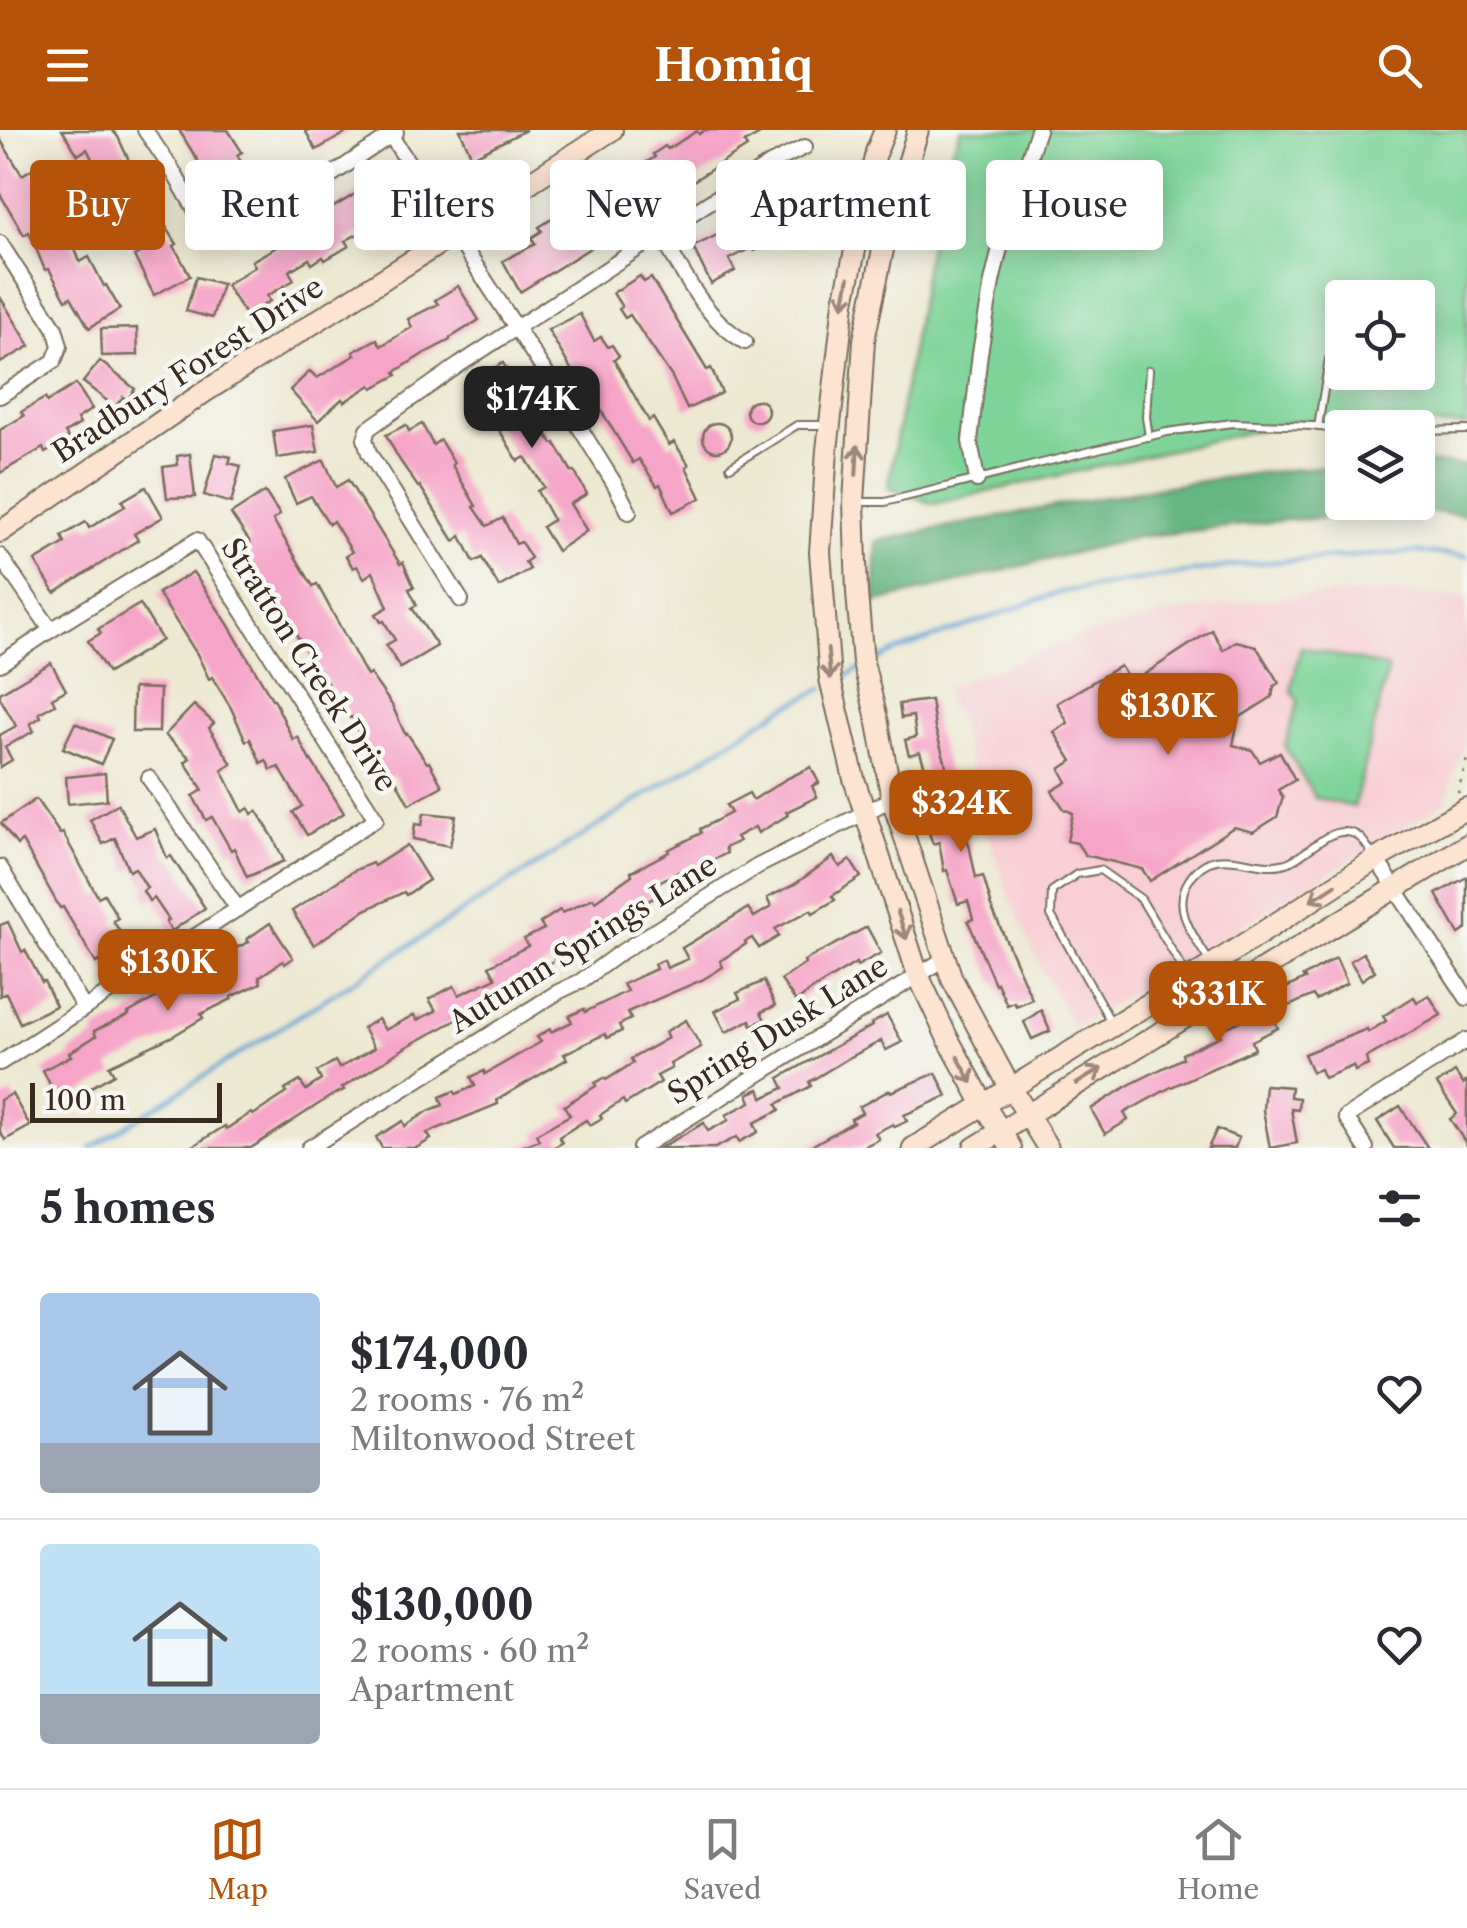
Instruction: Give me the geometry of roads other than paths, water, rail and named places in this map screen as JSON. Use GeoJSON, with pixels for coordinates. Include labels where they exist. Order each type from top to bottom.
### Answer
{"type":"FeatureCollection","features":[{"type":"Feature","properties":{"kind":"street"},"geometry":{"type":"LineString","coordinates":[[145,130],[207,230],[221,237],[246,232],[392,132],[410,160]]}},
{"type":"Feature","properties":{"kind":"street","name":"Bradbury Forest Drive"},"geometry":{"type":"LineString","coordinates":[[530,182],[612,130]]}},
{"type":"Feature","properties":{"kind":"street"},"geometry":{"type":"LineString","coordinates":[[885,130],[876,152],[844,302],[830,425],[820,552],[830,679],[865,813],[918,976],[983,1104],[1006,1140]]}},
{"type":"Feature","properties":{"kind":"street"},"geometry":{"type":"LineString","coordinates":[[918,130],[884,245],[864,340],[854,502],[863,662],[892,799],[952,979],[1010,1088],[1048,1148]]}},
{"type":"Feature","properties":{"kind":"street"},"geometry":{"type":"LineString","coordinates":[[976,480],[970,441],[992,282],[1038,130]]}},
{"type":"Feature","properties":{"kind":"street"},"geometry":{"type":"LineString","coordinates":[[696,212],[772,163],[805,148]]}},
{"type":"Feature","properties":{"kind":"street"},"geometry":{"type":"LineString","coordinates":[[0,243],[56,328],[60,346],[54,361],[0,396]]}},
{"type":"Feature","properties":{"kind":"street","name":"Bradbury Forest Drive"},"geometry":{"type":"LineString","coordinates":[[0,532],[206,391],[429,250]]}},
{"type":"Feature","properties":{"kind":"street"},"geometry":{"type":"LineString","coordinates":[[467,250],[629,512]]}},
{"type":"Feature","properties":{"kind":"street"},"geometry":{"type":"LineString","coordinates":[[461,600],[368,454],[368,428],[636,250]]}},
{"type":"Feature","properties":{"kind":"street"},"geometry":{"type":"LineString","coordinates":[[671,250],[711,315],[746,342]]}},
{"type":"Feature","properties":{"kind":"street","name":"Stratton Creek Drive"},"geometry":{"type":"LineString","coordinates":[[50,630],[196,540],[376,819],[238,909]]}},
{"type":"Feature","properties":{"kind":"street"},"geometry":{"type":"LineString","coordinates":[[0,556],[50,630],[0,664]]}},
{"type":"Feature","properties":{"kind":"street"},"geometry":{"type":"LineString","coordinates":[[0,1064],[238,909],[149,778]]}},
{"type":"Feature","properties":{"kind":"street","name":"Autumn Springs Lane"},"geometry":{"type":"LineString","coordinates":[[308,1148],[508,1022],[581,981],[758,866],[892,799]]}},
{"type":"Feature","properties":{"kind":"street"},"geometry":{"type":"LineString","coordinates":[[913,1148],[1467,804]]}},
{"type":"Feature","properties":{"kind":"street"},"geometry":{"type":"LineString","coordinates":[[974,1148],[1006,1140],[1027,1114],[1467,845]]}},
{"type":"Feature","properties":{"kind":"street"},"geometry":{"type":"LineString","coordinates":[[1376,859],[1467,998]]}},
{"type":"Feature","properties":{"kind":"street"},"geometry":{"type":"LineString","coordinates":[[0,867],[84,1008]]}},
{"type":"Feature","properties":{"kind":"street","name":"Spring Dusk Lane"},"geometry":{"type":"LineString","coordinates":[[640,1148],[946,958]]}},
{"type":"Feature","properties":{"kind":"street"},"geometry":{"type":"LineString","coordinates":[[1202,971],[1221,996]]}},
{"type":"Feature","properties":{"kind":"street"},"geometry":{"type":"LineString","coordinates":[[1366,1148],[1346,1117],[1467,1040]]}},
{"type":"Feature","properties":{"kind":"lane"},"geometry":{"type":"LineString","coordinates":[[1149,370],[1149,436]]}},
{"type":"Feature","properties":{"kind":"lane"},"geometry":{"type":"LineString","coordinates":[[1318,426],[1325,380]]}},
{"type":"Feature","properties":{"kind":"lane"},"geometry":{"type":"LineString","coordinates":[[854,502],[885,502],[1149,436],[1232,424],[1325,427]]}},
{"type":"Feature","properties":{"kind":"lane"},"geometry":{"type":"LineString","coordinates":[[730,467],[797,425],[830,425]]}},
{"type":"Feature","properties":{"kind":"lane"},"geometry":{"type":"LineString","coordinates":[[1435,431],[1467,430]]}},
{"type":"Feature","properties":{"kind":"lane"},"geometry":{"type":"LineString","coordinates":[[1202,971],[1183,909],[1189,880],[1206,865],[1235,858],[1272,865],[1286,863],[1343,832],[1360,837],[1376,859]]}},
{"type":"Feature","properties":{"kind":"lane"},"geometry":{"type":"LineString","coordinates":[[1113,1025],[1051,915],[1052,891],[1077,874],[1100,870],[1141,899],[1202,971]]}},
{"type":"Feature","properties":{"kind":"waterway"},"geometry":{"type":"LineString","coordinates":[[872,663],[1061,592],[1245,564],[1415,552],[1467,556]]}},
{"type":"Feature","properties":{"kind":"waterway"},"geometry":{"type":"LineString","coordinates":[[837,681],[859,669]]}},
{"type":"Feature","properties":{"kind":"waterway"},"geometry":{"type":"LineString","coordinates":[[91,1148],[780,710],[824,688]]}}]}
